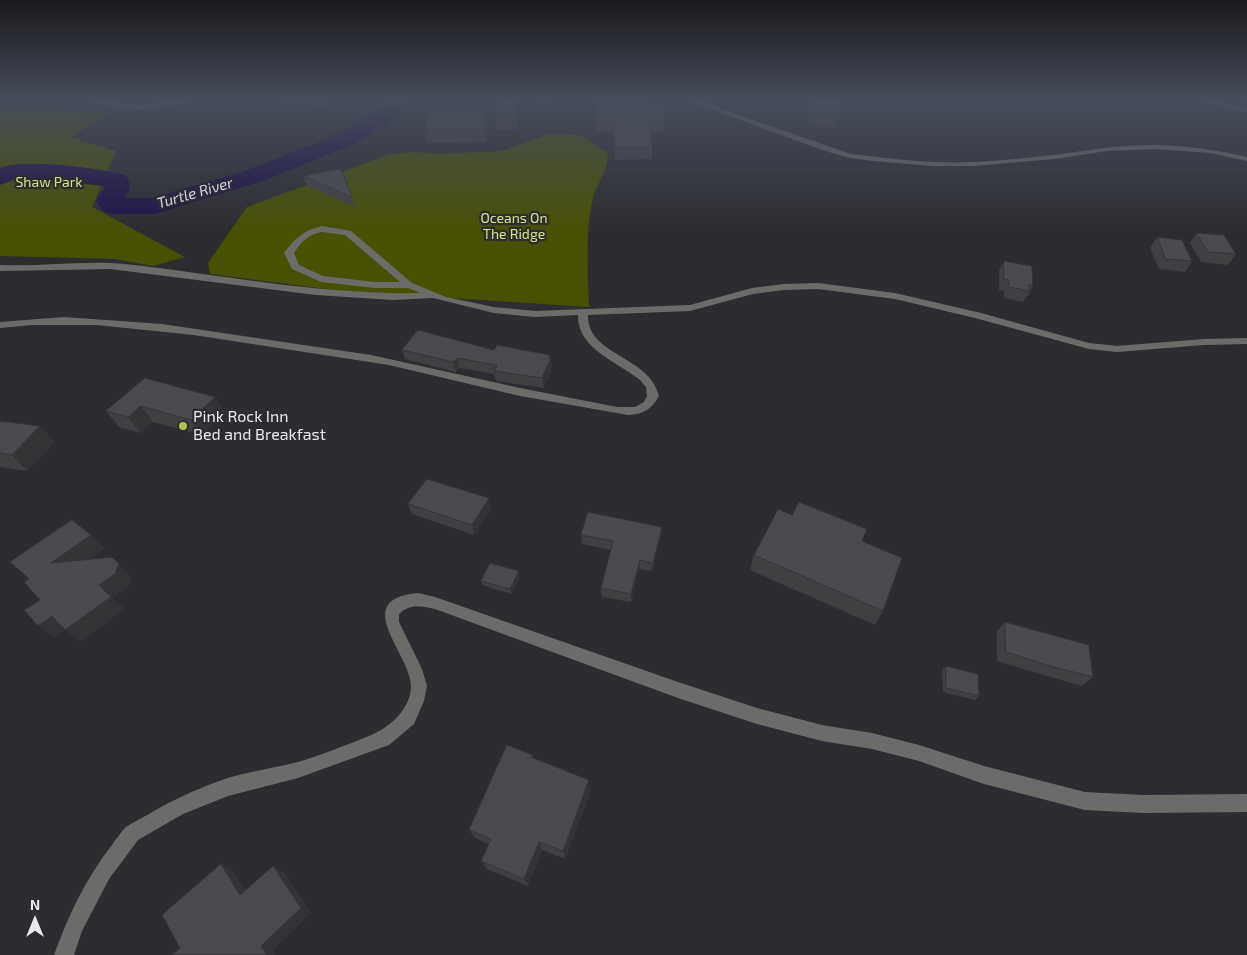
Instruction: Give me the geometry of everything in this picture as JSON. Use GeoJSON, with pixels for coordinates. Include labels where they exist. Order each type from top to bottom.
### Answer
{"type":"FeatureCollection","features":[{"type":"Feature","properties":{"kind":"street"},"geometry":{"type":"LineString","coordinates":[[815,145],[850,156],[933,164],[974,164],[1107,150],[1156,147],[1210,151],[1247,159]]}},
{"type":"Feature","properties":{"kind":"street"},"geometry":{"type":"LineString","coordinates":[[410,285],[375,285],[321,279],[294,267],[289,253],[296,242],[306,234],[318,229],[337,229],[348,233],[410,285],[436,296],[494,310],[535,314],[690,308],[752,291],[784,287],[818,286],[895,296],[977,315],[1089,346],[1116,349],[1204,342],[1247,341]]}},
{"type":"Feature","properties":{"kind":"street"},"geometry":{"type":"LineString","coordinates":[[0,268],[123,267],[325,293],[396,298],[436,296]]}},
{"type":"Feature","properties":{"kind":"street"},"geometry":{"type":"LineString","coordinates":[[0,325],[22,322],[85,322],[178,329],[300,349],[371,358],[527,394],[613,410],[635,411],[644,408],[652,398],[648,381],[636,370],[593,343],[586,334],[582,324],[583,313]]}},
{"type":"Feature","properties":{"kind":"street"},"geometry":{"type":"LineString","coordinates":[[64,955],[74,927],[102,872],[132,834],[177,807],[228,786],[298,770],[383,740],[408,718],[416,701],[419,686],[414,668],[392,622],[392,612],[398,605],[408,600],[418,599],[435,602],[660,684],[757,716],[822,733],[872,741],[900,748],[984,775],[1086,801],[1144,804],[1247,803]]}},
{"type":"Feature","properties":{"kind":"green space","name":"Shaw Park"},"geometry":{"type":"Polygon","coordinates":[[[0,145],[95,145],[116,151],[92,207],[185,257],[153,266],[115,259],[0,256],[0,145]]]}},
{"type":"Feature","properties":{"kind":"green space","name":"Oceans On The Ridge"},"geometry":{"type":"Polygon","coordinates":[[[520,145],[594,145],[608,154],[606,167],[595,192],[590,211],[588,252],[589,307],[341,291],[210,274],[208,263],[247,207],[390,154],[502,151],[520,145]]]}},
{"type":"Feature","properties":{"kind":"building"},"geometry":{"type":"Polygon","coordinates":[[[615,145],[652,145],[652,147],[615,147],[615,145]]]}},
{"type":"Feature","properties":{"kind":"building"},"geometry":{"type":"Polygon","coordinates":[[[341,169],[352,197],[303,176],[341,169]]]}},
{"type":"Feature","properties":{"kind":"building"},"geometry":{"type":"Polygon","coordinates":[[[1197,233],[1224,235],[1236,254],[1208,252],[1197,233]]]}},
{"type":"Feature","properties":{"kind":"building"},"geometry":{"type":"Polygon","coordinates":[[[1157,237],[1182,240],[1192,261],[1166,259],[1157,237]]]}},
{"type":"Feature","properties":{"kind":"building"},"geometry":{"type":"Polygon","coordinates":[[[1004,261],[1032,266],[1033,285],[1029,284],[1029,291],[1009,287],[1009,280],[1004,279],[1004,261]]]}},
{"type":"Feature","properties":{"kind":"building"},"geometry":{"type":"Polygon","coordinates":[[[418,330],[494,350],[497,345],[550,355],[549,358],[551,358],[542,378],[494,371],[497,365],[457,358],[453,362],[402,350],[418,330]]]}},
{"type":"Feature","properties":{"kind":"building"},"geometry":{"type":"Polygon","coordinates":[[[145,378],[215,397],[191,420],[141,406],[128,417],[106,411],[145,378]]]}},
{"type":"Feature","properties":{"kind":"building"},"geometry":{"type":"Polygon","coordinates":[[[0,421],[40,426],[12,455],[0,453],[0,421]]]}},
{"type":"Feature","properties":{"kind":"building"},"geometry":{"type":"Polygon","coordinates":[[[427,479],[489,498],[472,525],[408,504],[427,479]]]}},
{"type":"Feature","properties":{"kind":"building"},"geometry":{"type":"Polygon","coordinates":[[[799,502],[867,529],[862,541],[902,558],[883,611],[754,555],[778,509],[792,515],[799,502]]]}},
{"type":"Feature","properties":{"kind":"building"},"geometry":{"type":"Polygon","coordinates":[[[588,512],[662,527],[653,563],[640,560],[631,594],[601,588],[613,541],[581,535],[588,512]]]}},
{"type":"Feature","properties":{"kind":"building"},"geometry":{"type":"Polygon","coordinates":[[[72,520],[91,535],[51,563],[112,557],[119,564],[115,574],[99,585],[111,597],[65,630],[52,616],[38,626],[24,610],[40,600],[24,582],[29,579],[10,562],[72,520]]]}},
{"type":"Feature","properties":{"kind":"building"},"geometry":{"type":"Polygon","coordinates":[[[490,563],[519,571],[510,589],[481,581],[490,563]]]}},
{"type":"Feature","properties":{"kind":"building"},"geometry":{"type":"Polygon","coordinates":[[[1005,622],[1089,645],[1093,677],[1006,652],[1005,622]]]}},
{"type":"Feature","properties":{"kind":"building"},"geometry":{"type":"Polygon","coordinates":[[[946,666],[978,674],[979,696],[946,688],[946,666]]]}},
{"type":"Feature","properties":{"kind":"building"},"geometry":{"type":"Polygon","coordinates":[[[507,745],[533,755],[531,757],[589,780],[563,851],[539,842],[524,879],[481,861],[491,839],[469,830],[507,745]]]}},
{"type":"Feature","properties":{"kind":"building"},"geometry":{"type":"Polygon","coordinates":[[[221,864],[240,895],[273,866],[301,908],[261,946],[267,955],[172,955],[180,948],[162,915],[221,864]]]}},
{"type":"Feature","properties":{"kind":"waterway","name":"Turtle River"},"geometry":{"type":"LineString","coordinates":[[0,177],[12,172],[39,171],[116,180],[117,189],[109,201],[113,206],[154,206],[254,176],[333,145]]}},
{"type":"Feature","properties":{"kind":"place","name":"Pink Rock Inn Bed and Breakfast"},"geometry":{"type":"Point","coordinates":[183,426]}}]}
